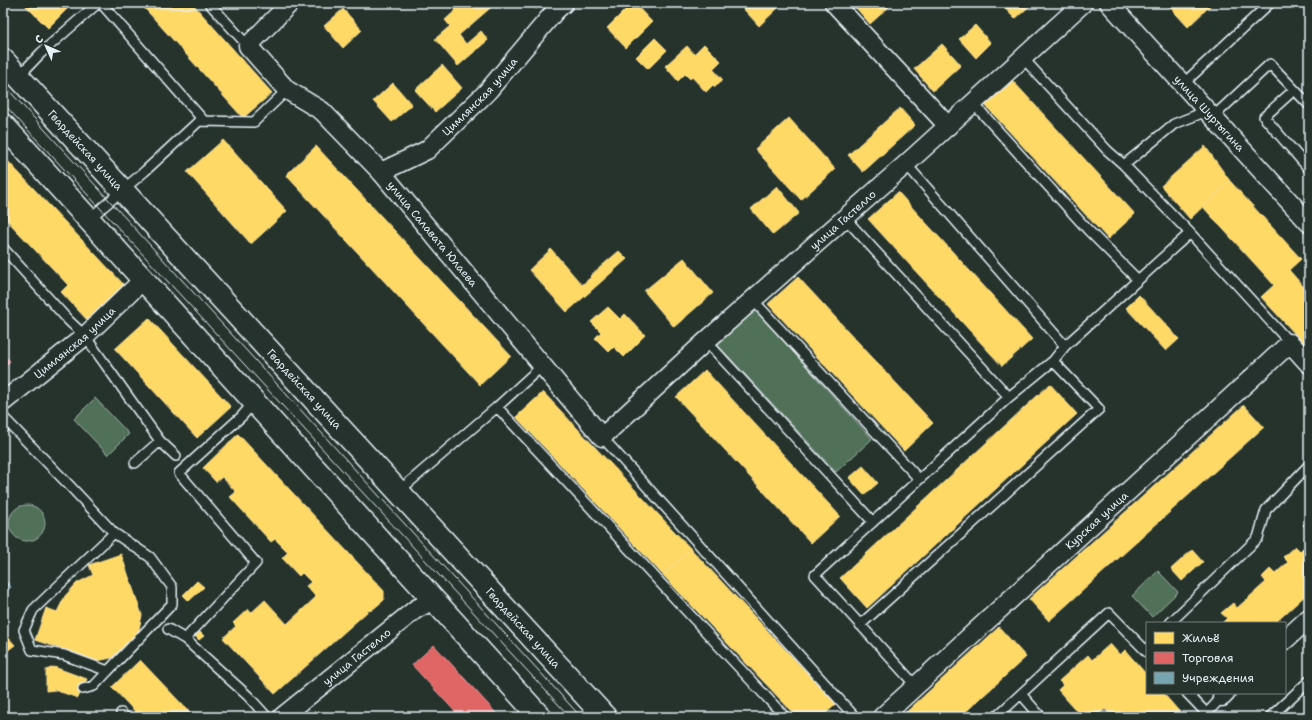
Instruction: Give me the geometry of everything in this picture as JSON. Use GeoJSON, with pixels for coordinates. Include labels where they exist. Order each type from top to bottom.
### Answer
{"type":"FeatureCollection","features":[{"type":"Feature","properties":{"kind":"main road","name":"Гвардейская улица"},"geometry":{"type":"LineString","coordinates":[[3,60],[606,717]]}},
{"type":"Feature","properties":{"kind":"main road"},"geometry":{"type":"LineString","coordinates":[[5,132],[88,219],[538,716]]}},
{"type":"Feature","properties":{"kind":"street"},"geometry":{"type":"LineString","coordinates":[[248,46],[290,3]]}},
{"type":"Feature","properties":{"kind":"street","name":"Цимлянская улица"},"geometry":{"type":"LineString","coordinates":[[381,172],[427,150],[488,92],[556,10],[564,3]]}},
{"type":"Feature","properties":{"kind":"street"},"geometry":{"type":"LineString","coordinates":[[834,3],[948,126]]}},
{"type":"Feature","properties":{"kind":"street","name":"улица Гастелло"},"geometry":{"type":"LineString","coordinates":[[602,437],[1083,3]]}},
{"type":"Feature","properties":{"kind":"street","name":"улица Шуртыгина"},"geometry":{"type":"LineString","coordinates":[[1109,3],[1309,223]]}},
{"type":"Feature","properties":{"kind":"street","name":"улица Салавата Юлаева"},"geometry":{"type":"LineString","coordinates":[[248,46],[287,90],[322,111],[381,172],[602,437]]}},
{"type":"Feature","properties":{"kind":"street","name":"Цимлянская улица"},"geometry":{"type":"LineString","coordinates":[[3,402],[85,336],[143,280]]}},
{"type":"Feature","properties":{"kind":"street"},"geometry":{"type":"LineString","coordinates":[[1290,343],[1309,364]]}},
{"type":"Feature","properties":{"kind":"street","name":"Курская улица"},"geometry":{"type":"LineString","coordinates":[[882,717],[1290,343]]}},
{"type":"Feature","properties":{"kind":"street","name":"улица Гастелло"},"geometry":{"type":"LineString","coordinates":[[282,717],[416,609],[434,600]]}},
{"type":"Feature","properties":{"kind":"street"},"geometry":{"type":"LineString","coordinates":[[1286,639],[1309,618]]}},
{"type":"Feature","properties":{"kind":"lane"},"geometry":{"type":"LineString","coordinates":[[18,76],[41,53],[100,3],[204,121]]}},
{"type":"Feature","properties":{"kind":"lane"},"geometry":{"type":"LineString","coordinates":[[209,3],[248,46]]}},
{"type":"Feature","properties":{"kind":"lane"},"geometry":{"type":"LineString","coordinates":[[1182,84],[1270,3]]}},
{"type":"Feature","properties":{"kind":"lane"},"geometry":{"type":"LineString","coordinates":[[1022,58],[1107,150],[1124,165],[1190,233],[1290,343]]}},
{"type":"Feature","properties":{"kind":"lane"},"geometry":{"type":"LineString","coordinates":[[1124,165],[1174,124],[1210,114],[1270,64],[1309,105]]}},
{"type":"Feature","properties":{"kind":"lane"},"geometry":{"type":"LineString","coordinates":[[88,219],[199,121],[254,122],[287,90]]}},
{"type":"Feature","properties":{"kind":"lane"},"geometry":{"type":"LineString","coordinates":[[1294,90],[1264,117],[1309,169]]}},
{"type":"Feature","properties":{"kind":"lane"},"geometry":{"type":"LineString","coordinates":[[972,103],[1088,230],[1138,280]]}},
{"type":"Feature","properties":{"kind":"lane"},"geometry":{"type":"LineString","coordinates":[[906,164],[1065,346]]}},
{"type":"Feature","properties":{"kind":"lane"},"geometry":{"type":"LineString","coordinates":[[845,218],[1009,397]]}},
{"type":"Feature","properties":{"kind":"lane"},"geometry":{"type":"LineString","coordinates":[[916,686],[815,575],[1009,397],[1054,361],[1065,346],[1190,233]]}},
{"type":"Feature","properties":{"kind":"lane"},"geometry":{"type":"LineString","coordinates":[[3,248],[69,321],[85,336],[160,441],[176,456]]}},
{"type":"Feature","properties":{"kind":"lane"},"geometry":{"type":"LineString","coordinates":[[753,300],[919,479]]}},
{"type":"Feature","properties":{"kind":"lane"},"geometry":{"type":"LineString","coordinates":[[706,342],[873,522]]}},
{"type":"Feature","properties":{"kind":"lane"},"geometry":{"type":"LineString","coordinates":[[860,625],[1099,409],[1054,361]]}},
{"type":"Feature","properties":{"kind":"lane"},"geometry":{"type":"LineString","coordinates":[[399,491],[497,407],[543,365]]}},
{"type":"Feature","properties":{"kind":"lane"},"geometry":{"type":"LineString","coordinates":[[186,639],[256,563],[179,473],[242,416],[254,402]]}},
{"type":"Feature","properties":{"kind":"lane"},"geometry":{"type":"LineString","coordinates":[[497,407],[785,717]]}},
{"type":"Feature","properties":{"kind":"lane"},"geometry":{"type":"LineString","coordinates":[[3,417],[70,485],[114,533],[150,557],[172,587],[172,604],[94,686],[83,688]]}},
{"type":"Feature","properties":{"kind":"lane"},"geometry":{"type":"LineString","coordinates":[[602,437],[855,717]]}},
{"type":"Feature","properties":{"kind":"lane"},"geometry":{"type":"LineString","coordinates":[[135,463],[160,441]]}},
{"type":"Feature","properties":{"kind":"lane"},"geometry":{"type":"LineString","coordinates":[[1171,622],[1258,538],[1266,510],[1309,465]]}},
{"type":"Feature","properties":{"kind":"lane"},"geometry":{"type":"LineString","coordinates":[[108,671],[64,655],[32,650],[24,630],[33,610],[114,533]]}},
{"type":"Feature","properties":{"kind":"lane"},"geometry":{"type":"LineString","coordinates":[[996,717],[1109,613],[1146,649]]}},
{"type":"Feature","properties":{"kind":"lane"},"geometry":{"type":"LineString","coordinates":[[168,629],[186,639],[248,696],[267,717]]}},
{"type":"Feature","properties":{"kind":"lane"},"geometry":{"type":"LineString","coordinates":[[1270,717],[1309,680]]}},
{"type":"Feature","properties":{"kind":"lane"},"geometry":{"type":"LineString","coordinates":[[1021,694],[1041,717]]}},
{"type":"Feature","properties":{"kind":"lane"},"geometry":{"type":"LineString","coordinates":[[1188,694],[1208,715],[1224,695]]}},
{"type":"Feature","properties":{"kind":"green space"},"geometry":{"type":"Polygon","coordinates":[[[754,309],[872,439],[836,472],[716,343],[754,309]]]}},
{"type":"Feature","properties":{"kind":"green space"},"geometry":{"type":"Polygon","coordinates":[[[95,398],[129,434],[108,455],[74,419],[95,398]]]}},
{"type":"Feature","properties":{"kind":"green space"},"geometry":{"type":"Polygon","coordinates":[[[27,505],[37,508],[42,513],[45,523],[42,533],[37,538],[27,541],[17,538],[12,533],[9,523],[12,513],[17,508],[27,505]]]}},
{"type":"Feature","properties":{"kind":"green space"},"geometry":{"type":"Polygon","coordinates":[[[1158,571],[1178,592],[1152,617],[1132,596],[1158,571]]]}},
{"type":"Feature","properties":{"kind":"building: Жильё"},"geometry":{"type":"Polygon","coordinates":[[[23,3],[73,3],[48,28],[23,3]]]}},
{"type":"Feature","properties":{"kind":"building: Жильё"},"geometry":{"type":"Polygon","coordinates":[[[140,3],[192,3],[272,93],[243,118],[140,3]]]}},
{"type":"Feature","properties":{"kind":"building: Жильё"},"geometry":{"type":"Polygon","coordinates":[[[457,3],[462,5],[464,3],[496,3],[459,35],[466,44],[481,31],[488,40],[458,66],[435,39],[450,26],[445,20],[456,10],[453,7],[457,3]]]}},
{"type":"Feature","properties":{"kind":"building: Жильё"},"geometry":{"type":"Polygon","coordinates":[[[531,3],[543,3],[536,9],[531,3]]]}},
{"type":"Feature","properties":{"kind":"building: Жильё"},"geometry":{"type":"Polygon","coordinates":[[[632,3],[634,3],[652,22],[626,48],[607,28],[632,3]]]}},
{"type":"Feature","properties":{"kind":"building: Жильё"},"geometry":{"type":"Polygon","coordinates":[[[775,3],[779,7],[759,26],[739,4],[775,3]]]}},
{"type":"Feature","properties":{"kind":"building: Жильё"},"geometry":{"type":"Polygon","coordinates":[[[852,3],[887,3],[890,6],[870,24],[852,3]]]}},
{"type":"Feature","properties":{"kind":"building: Жильё"},"geometry":{"type":"Polygon","coordinates":[[[1000,3],[1033,3],[1015,19],[1000,3]]]}},
{"type":"Feature","properties":{"kind":"building: Жильё"},"geometry":{"type":"Polygon","coordinates":[[[1166,3],[1213,3],[1188,27],[1166,3]]]}},
{"type":"Feature","properties":{"kind":"building: Жильё"},"geometry":{"type":"Polygon","coordinates":[[[343,9],[362,30],[343,48],[324,26],[343,9]]]}},
{"type":"Feature","properties":{"kind":"building: Жильё"},"geometry":{"type":"Polygon","coordinates":[[[975,25],[991,43],[976,58],[959,39],[975,25]]]}},
{"type":"Feature","properties":{"kind":"building: Жильё"},"geometry":{"type":"Polygon","coordinates":[[[655,38],[667,50],[648,69],[636,57],[655,38]]]}},
{"type":"Feature","properties":{"kind":"building: Жильё"},"geometry":{"type":"Polygon","coordinates":[[[704,44],[721,61],[713,69],[723,80],[715,87],[713,85],[706,92],[692,77],[690,79],[685,74],[678,81],[665,66],[687,46],[694,54],[704,44]]]}},
{"type":"Feature","properties":{"kind":"building: Жильё"},"geometry":{"type":"Polygon","coordinates":[[[942,44],[961,65],[933,91],[914,69],[942,44]]]}},
{"type":"Feature","properties":{"kind":"building: Жильё"},"geometry":{"type":"Polygon","coordinates":[[[442,65],[462,88],[435,112],[415,90],[442,65]]]}},
{"type":"Feature","properties":{"kind":"building: Жильё"},"geometry":{"type":"Polygon","coordinates":[[[1012,80],[1135,214],[1108,239],[985,105],[1012,80]]]}},
{"type":"Feature","properties":{"kind":"building: Жильё"},"geometry":{"type":"Polygon","coordinates":[[[393,83],[412,105],[392,122],[373,101],[393,83]]]}},
{"type":"Feature","properties":{"kind":"building: Жильё"},"geometry":{"type":"Polygon","coordinates":[[[900,108],[915,125],[863,172],[848,155],[900,108]]]}},
{"type":"Feature","properties":{"kind":"building: Жильё"},"geometry":{"type":"Polygon","coordinates":[[[789,118],[835,169],[801,200],[755,149],[789,118]]]}},
{"type":"Feature","properties":{"kind":"building: Жильё"},"geometry":{"type":"Polygon","coordinates":[[[223,140],[287,211],[251,244],[187,172],[223,140]]]}},
{"type":"Feature","properties":{"kind":"building: Жильё"},"geometry":{"type":"Polygon","coordinates":[[[316,146],[511,356],[480,385],[286,175],[316,146]]]}},
{"type":"Feature","properties":{"kind":"building: Жильё"},"geometry":{"type":"Polygon","coordinates":[[[1205,146],[1230,181],[1190,219],[1161,186],[1205,146]]]}},
{"type":"Feature","properties":{"kind":"building: Жильё"},"geometry":{"type":"Polygon","coordinates":[[[4,157],[126,287],[89,322],[61,292],[68,285],[3,216],[4,157]]]}},
{"type":"Feature","properties":{"kind":"building: Жильё"},"geometry":{"type":"Polygon","coordinates":[[[1230,181],[1301,259],[1289,270],[1309,293],[1308,348],[1261,297],[1274,285],[1203,207],[1230,181]]]}},
{"type":"Feature","properties":{"kind":"building: Жильё"},"geometry":{"type":"Polygon","coordinates":[[[777,186],[799,213],[773,235],[751,209],[777,186]]]}},
{"type":"Feature","properties":{"kind":"building: Жильё"},"geometry":{"type":"Polygon","coordinates":[[[898,192],[1032,339],[1002,366],[868,219],[898,192]]]}},
{"type":"Feature","properties":{"kind":"building: Жильё"},"geometry":{"type":"Polygon","coordinates":[[[551,249],[582,285],[591,277],[590,276],[619,251],[627,259],[567,312],[529,270],[551,249]]]}},
{"type":"Feature","properties":{"kind":"building: Жильё"},"geometry":{"type":"Polygon","coordinates":[[[684,258],[713,293],[674,327],[644,291],[684,258]]]}},
{"type":"Feature","properties":{"kind":"building: Жильё"},"geometry":{"type":"Polygon","coordinates":[[[798,277],[933,423],[904,451],[768,304],[798,277]]]}},
{"type":"Feature","properties":{"kind":"building: Жильё"},"geometry":{"type":"Polygon","coordinates":[[[1139,295],[1179,339],[1166,351],[1126,308],[1139,295]]]}},
{"type":"Feature","properties":{"kind":"building: Жильё"},"geometry":{"type":"Polygon","coordinates":[[[608,307],[620,319],[625,314],[645,335],[624,357],[614,347],[609,352],[595,338],[601,332],[591,322],[608,307]]]}},
{"type":"Feature","properties":{"kind":"building: Жильё"},"geometry":{"type":"Polygon","coordinates":[[[149,318],[231,407],[197,438],[115,349],[149,318]]]}},
{"type":"Feature","properties":{"kind":"building: Жильё"},"geometry":{"type":"Polygon","coordinates":[[[705,370],[840,516],[811,543],[676,397],[705,370]]]}},
{"type":"Feature","properties":{"kind":"building: Жильё"},"geometry":{"type":"Polygon","coordinates":[[[1050,384],[1077,414],[867,608],[840,578],[1050,384]]]}},
{"type":"Feature","properties":{"kind":"building: Жильё"},"geometry":{"type":"Polygon","coordinates":[[[543,392],[691,549],[663,575],[516,417],[543,392]]]}},
{"type":"Feature","properties":{"kind":"building: Жильё"},"geometry":{"type":"Polygon","coordinates":[[[1244,405],[1264,427],[1049,621],[1029,599],[1244,405]]]}},
{"type":"Feature","properties":{"kind":"building: Жильё"},"geometry":{"type":"Polygon","coordinates":[[[238,434],[384,591],[384,600],[372,610],[368,611],[275,694],[223,638],[236,626],[233,623],[248,609],[251,613],[265,600],[287,624],[316,597],[306,586],[311,582],[302,573],[299,576],[282,558],[288,552],[275,539],[271,542],[230,497],[236,492],[222,477],[216,482],[203,468],[238,434]]]}},
{"type":"Feature","properties":{"kind":"building: Жильё"},"geometry":{"type":"Polygon","coordinates":[[[863,466],[878,483],[864,495],[849,478],[863,466]]]}},
{"type":"Feature","properties":{"kind":"building: Жильё"},"geometry":{"type":"Polygon","coordinates":[[[1309,519],[1309,532],[1303,525],[1309,519]]]}},
{"type":"Feature","properties":{"kind":"building: Жильё"},"geometry":{"type":"Polygon","coordinates":[[[1309,542],[1309,592],[1276,622],[1223,622],[1227,618],[1221,613],[1233,603],[1237,608],[1266,582],[1262,577],[1270,569],[1275,574],[1288,562],[1283,557],[1295,546],[1300,551],[1309,542]]]}},
{"type":"Feature","properties":{"kind":"building: Жильё"},"geometry":{"type":"Polygon","coordinates":[[[691,549],[836,704],[822,717],[797,717],[663,575],[691,549]]]}},
{"type":"Feature","properties":{"kind":"building: Жильё"},"geometry":{"type":"Polygon","coordinates":[[[1192,550],[1203,562],[1182,581],[1171,569],[1192,550]]]}},
{"type":"Feature","properties":{"kind":"building: Жильё"},"geometry":{"type":"Polygon","coordinates":[[[121,554],[142,615],[138,634],[116,657],[97,661],[35,640],[46,608],[57,612],[65,596],[77,583],[93,575],[89,565],[121,554]]]}},
{"type":"Feature","properties":{"kind":"building: Жильё"},"geometry":{"type":"Polygon","coordinates":[[[197,581],[204,587],[189,601],[183,595],[197,581]]]}},
{"type":"Feature","properties":{"kind":"building: Жильё"},"geometry":{"type":"Polygon","coordinates":[[[999,627],[1026,657],[960,717],[901,717],[999,627]]]}},
{"type":"Feature","properties":{"kind":"building: Жильё"},"geometry":{"type":"Polygon","coordinates":[[[200,632],[204,636],[199,640],[195,636],[200,632]]]}},
{"type":"Feature","properties":{"kind":"building: Жильё"},"geometry":{"type":"Polygon","coordinates":[[[7,636],[15,645],[3,654],[3,639],[7,636]]]}},
{"type":"Feature","properties":{"kind":"building: Жильё"},"geometry":{"type":"Polygon","coordinates":[[[1110,644],[1120,655],[1125,650],[1146,674],[1146,694],[1164,694],[1184,717],[1112,717],[1105,709],[1096,717],[1082,717],[1058,690],[1063,685],[1059,681],[1088,655],[1092,660],[1110,644]]]}},
{"type":"Feature","properties":{"kind":"building: Жильё"},"geometry":{"type":"Polygon","coordinates":[[[140,660],[194,717],[140,717],[112,687],[140,660]]]}},
{"type":"Feature","properties":{"kind":"building: Жильё"},"geometry":{"type":"Polygon","coordinates":[[[54,667],[87,679],[78,698],[55,690],[46,691],[46,670],[54,667]]]}},
{"type":"Feature","properties":{"kind":"building: Торговля"},"geometry":{"type":"Polygon","coordinates":[[[3,354],[10,361],[3,369],[3,354]]]}},
{"type":"Feature","properties":{"kind":"building: Торговля"},"geometry":{"type":"Polygon","coordinates":[[[434,645],[496,713],[491,717],[460,717],[412,665],[434,645]]]}},
{"type":"Feature","properties":{"kind":"building: Учреждения"},"geometry":{"type":"Polygon","coordinates":[[[3,578],[11,587],[3,594],[3,578]]]}},
{"type":"Feature","properties":{"kind":"tram line"},"geometry":{"type":"LineString","coordinates":[[3,84],[581,717]]}},
{"type":"Feature","properties":{"kind":"tram line"},"geometry":{"type":"LineString","coordinates":[[3,103],[570,717]]}}]}
